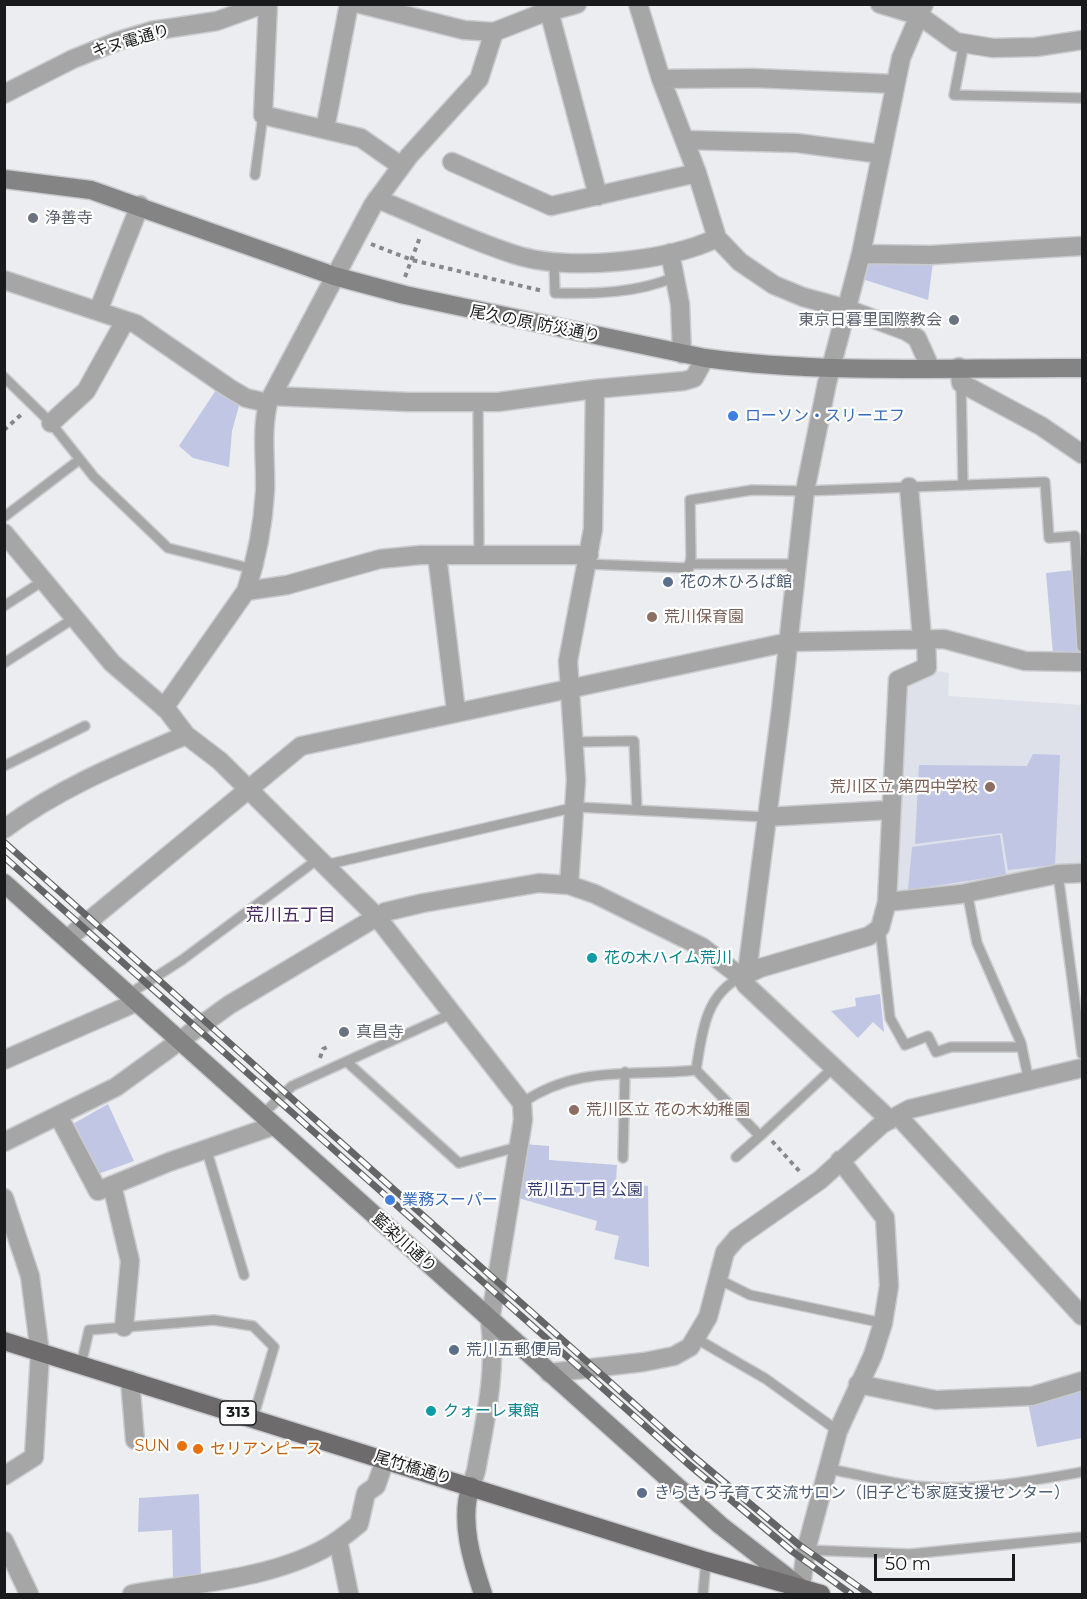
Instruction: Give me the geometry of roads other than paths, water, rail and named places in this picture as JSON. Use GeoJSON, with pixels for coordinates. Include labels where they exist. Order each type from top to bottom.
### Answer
{"type":"FeatureCollection","features":[{"type":"Feature","properties":{"kind":"main road","name":"尾竹橋通り"},"geometry":{"type":"LineString","coordinates":[[4,1341],[804,1592],[821,1594]]}},
{"type":"Feature","properties":{"kind":"street","name":"キヌ電通り"},"geometry":{"type":"LineString","coordinates":[[4,94],[74,59],[118,41],[151,31],[217,21],[266,4]]}},
{"type":"Feature","properties":{"kind":"street"},"geometry":{"type":"LineString","coordinates":[[266,4],[263,115],[361,138],[401,166]]}},
{"type":"Feature","properties":{"kind":"street"},"geometry":{"type":"LineString","coordinates":[[325,129],[349,4]]}},
{"type":"Feature","properties":{"kind":"street"},"geometry":{"type":"LineString","coordinates":[[360,4],[397,9],[464,30],[494,32],[542,10],[577,4]]}},
{"type":"Feature","properties":{"kind":"street"},"geometry":{"type":"LineString","coordinates":[[638,4],[661,79],[697,173],[717,238],[740,262],[774,285],[802,297],[847,309],[906,331],[917,338],[930,367]]}},
{"type":"Feature","properties":{"kind":"street"},"geometry":{"type":"LineString","coordinates":[[880,4],[922,10],[956,42],[993,48],[1036,46],[1083,40]]}},
{"type":"Feature","properties":{"kind":"street"},"geometry":{"type":"LineString","coordinates":[[542,10],[598,196]]}},
{"type":"Feature","properties":{"kind":"street"},"geometry":{"type":"LineString","coordinates":[[741,977],[748,965],[789,642],[805,491],[832,368],[861,254],[901,58],[922,10]]}},
{"type":"Feature","properties":{"kind":"street"},"geometry":{"type":"LineString","coordinates":[[164,708],[246,591],[259,551],[265,491],[263,426],[270,400],[354,237],[377,199],[401,166],[479,79],[494,32]]}},
{"type":"Feature","properties":{"kind":"street"},"geometry":{"type":"LineString","coordinates":[[661,79],[752,78],[895,84]]}},
{"type":"Feature","properties":{"kind":"street"},"geometry":{"type":"LineString","coordinates":[[685,140],[796,143],[881,154]]}},
{"type":"Feature","properties":{"kind":"street"},"geometry":{"type":"LineString","coordinates":[[452,162],[551,206],[697,173]]}},
{"type":"Feature","properties":{"kind":"street","name":"尾久の原 防災通り"},"geometry":{"type":"LineString","coordinates":[[4,179],[91,190],[140,205],[334,276],[464,310],[682,354],[741,363],[832,368],[930,367],[960,375],[1083,368]]}},
{"type":"Feature","properties":{"kind":"street"},"geometry":{"type":"LineString","coordinates":[[377,199],[515,255],[554,261],[606,261],[670,253],[688,250],[717,238]]}},
{"type":"Feature","properties":{"kind":"street"},"geometry":{"type":"LineString","coordinates":[[98,311],[140,205]]}},
{"type":"Feature","properties":{"kind":"street"},"geometry":{"type":"LineString","coordinates":[[861,254],[932,255],[1083,246]]}},
{"type":"Feature","properties":{"kind":"street"},"geometry":{"type":"LineString","coordinates":[[670,253],[680,304],[682,354]]}},
{"type":"Feature","properties":{"kind":"street"},"geometry":{"type":"LineString","coordinates":[[4,280],[136,324],[246,398],[498,402],[694,378],[705,358]]}},
{"type":"Feature","properties":{"kind":"street"},"geometry":{"type":"LineString","coordinates":[[51,423],[86,391],[125,321]]}},
{"type":"Feature","properties":{"kind":"street"},"geometry":{"type":"LineString","coordinates":[[960,375],[1083,454]]}},
{"type":"Feature","properties":{"kind":"street"},"geometry":{"type":"LineString","coordinates":[[569,885],[576,807],[568,661],[593,530],[595,389]]}},
{"type":"Feature","properties":{"kind":"street"},"geometry":{"type":"LineString","coordinates":[[741,977],[760,968],[869,936],[880,928],[887,902],[898,680],[927,667],[909,487]]}},
{"type":"Feature","properties":{"kind":"street"},"geometry":{"type":"LineString","coordinates":[[6,537],[112,663],[164,708],[186,735],[220,761],[376,917],[522,1103],[523,1120],[490,1321],[495,1351],[494,1371],[476,1471],[466,1499],[466,1527],[483,1594]]}},
{"type":"Feature","properties":{"kind":"street"},"geometry":{"type":"LineString","coordinates":[[437,555],[456,711]]}},
{"type":"Feature","properties":{"kind":"street"},"geometry":{"type":"LineString","coordinates":[[246,591],[287,585],[380,559],[479,555],[588,560]]}},
{"type":"Feature","properties":{"kind":"street"},"geometry":{"type":"LineString","coordinates":[[67,939],[250,790],[300,746],[789,642],[924,638],[956,642],[990,654],[1024,661],[1083,662]]}},
{"type":"Feature","properties":{"kind":"street"},"geometry":{"type":"LineString","coordinates":[[4,829],[22,816],[106,770],[186,735]]}},
{"type":"Feature","properties":{"kind":"street"},"geometry":{"type":"LineString","coordinates":[[766,817],[890,810]]}},
{"type":"Feature","properties":{"kind":"street"},"geometry":{"type":"LineString","coordinates":[[887,902],[967,892],[1058,874],[1083,873]]}},
{"type":"Feature","properties":{"kind":"street","name":"藍染川通り"},"geometry":{"type":"LineString","coordinates":[[4,883],[720,1525],[804,1592]]}},
{"type":"Feature","properties":{"kind":"street"},"geometry":{"type":"LineString","coordinates":[[4,1142],[59,1117],[116,1087],[230,1005],[376,917],[413,905],[477,892],[539,883],[569,885],[595,894],[702,947],[741,977],[834,1067],[894,1118],[1083,1316]]}},
{"type":"Feature","properties":{"kind":"street"},"geometry":{"type":"LineString","coordinates":[[4,1060],[133,998]]}},
{"type":"Feature","properties":{"kind":"street"},"geometry":{"type":"LineString","coordinates":[[549,1373],[674,1356],[690,1347],[711,1308],[725,1252],[737,1238],[811,1184],[820,1180],[840,1160],[894,1118],[910,1109],[954,1097],[1029,1082],[1083,1068]]}},
{"type":"Feature","properties":{"kind":"street"},"geometry":{"type":"LineString","coordinates":[[59,1117],[98,1191],[206,1148],[268,1120]]}},
{"type":"Feature","properties":{"kind":"street"},"geometry":{"type":"LineString","coordinates":[[804,1592],[806,1550],[838,1431],[873,1355],[883,1323],[889,1286],[885,1218],[840,1160]]}},
{"type":"Feature","properties":{"kind":"street"},"geometry":{"type":"LineString","coordinates":[[112,1185],[130,1261],[124,1327]]}},
{"type":"Feature","properties":{"kind":"street"},"geometry":{"type":"LineString","coordinates":[[4,1198],[30,1276],[40,1353],[34,1457],[4,1476]]}},
{"type":"Feature","properties":{"kind":"street"},"geometry":{"type":"LineString","coordinates":[[130,1380],[135,1440]]}},
{"type":"Feature","properties":{"kind":"street"},"geometry":{"type":"LineString","coordinates":[[858,1384],[936,1400],[1032,1396],[1083,1381]]}},
{"type":"Feature","properties":{"kind":"street"},"geometry":{"type":"LineString","coordinates":[[132,1594],[203,1588],[297,1561],[339,1539],[359,1524],[366,1493],[376,1486],[385,1460]]}},
{"type":"Feature","properties":{"kind":"street"},"geometry":{"type":"LineString","coordinates":[[339,1539],[349,1594]]}},
{"type":"Feature","properties":{"kind":"street"},"geometry":{"type":"LineString","coordinates":[[4,1541],[30,1594]]}},
{"type":"Feature","properties":{"kind":"lane"},"geometry":{"type":"LineString","coordinates":[[964,43],[954,95],[1083,98]]}},
{"type":"Feature","properties":{"kind":"lane"},"geometry":{"type":"LineString","coordinates":[[255,175],[263,115]]}},
{"type":"Feature","properties":{"kind":"lane"},"geometry":{"type":"LineString","coordinates":[[554,261],[555,293],[621,291],[652,287],[675,277]]}},
{"type":"Feature","properties":{"kind":"lane"},"geometry":{"type":"LineString","coordinates":[[960,375],[963,485]]}},
{"type":"Feature","properties":{"kind":"lane"},"geometry":{"type":"LineString","coordinates":[[4,377],[51,423],[79,460],[168,548],[253,569]]}},
{"type":"Feature","properties":{"kind":"lane"},"geometry":{"type":"LineString","coordinates":[[478,402],[479,555]]}},
{"type":"Feature","properties":{"kind":"lane"},"geometry":{"type":"LineString","coordinates":[[4,517],[79,460]]}},
{"type":"Feature","properties":{"kind":"lane"},"geometry":{"type":"LineString","coordinates":[[588,560],[688,568],[690,500],[753,490],[805,491],[1045,482],[1049,538],[1075,536],[1083,647]]}},
{"type":"Feature","properties":{"kind":"lane"},"geometry":{"type":"LineString","coordinates":[[689,564],[797,564]]}},
{"type":"Feature","properties":{"kind":"lane"},"geometry":{"type":"LineString","coordinates":[[4,606],[43,581]]}},
{"type":"Feature","properties":{"kind":"lane"},"geometry":{"type":"LineString","coordinates":[[4,663],[73,619]]}},
{"type":"Feature","properties":{"kind":"lane"},"geometry":{"type":"LineString","coordinates":[[4,766],[85,726]]}},
{"type":"Feature","properties":{"kind":"lane"},"geometry":{"type":"LineString","coordinates":[[573,742],[634,741],[637,810]]}},
{"type":"Feature","properties":{"kind":"lane"},"geometry":{"type":"LineString","coordinates":[[133,998],[182,960],[321,862],[576,807],[766,817]]}},
{"type":"Feature","properties":{"kind":"lane"},"geometry":{"type":"LineString","coordinates":[[1058,874],[1083,1054]]}},
{"type":"Feature","properties":{"kind":"lane"},"geometry":{"type":"LineString","coordinates":[[967,892],[977,942],[1022,1047],[1029,1082]]}},
{"type":"Feature","properties":{"kind":"lane"},"geometry":{"type":"LineString","coordinates":[[880,928],[890,1018],[905,1045],[928,1036],[936,1052],[951,1047],[1022,1047]]}},
{"type":"Feature","properties":{"kind":"lane"},"geometry":{"type":"LineString","coordinates":[[696,1070],[709,1007],[731,982],[741,977]]}},
{"type":"Feature","properties":{"kind":"lane"},"geometry":{"type":"LineString","coordinates":[[268,1120],[292,1086],[451,1014]]}},
{"type":"Feature","properties":{"kind":"lane"},"geometry":{"type":"LineString","coordinates":[[347,1062],[459,1163],[510,1149],[518,1150]]}},
{"type":"Feature","properties":{"kind":"lane"},"geometry":{"type":"LineString","coordinates":[[736,1157],[763,1135],[834,1067]]}},
{"type":"Feature","properties":{"kind":"lane"},"geometry":{"type":"LineString","coordinates":[[522,1103],[536,1093],[588,1075],[696,1070],[763,1135]]}},
{"type":"Feature","properties":{"kind":"lane"},"geometry":{"type":"LineString","coordinates":[[623,1158],[625,1072]]}},
{"type":"Feature","properties":{"kind":"lane"},"geometry":{"type":"LineString","coordinates":[[206,1148],[244,1275]]}},
{"type":"Feature","properties":{"kind":"lane"},"geometry":{"type":"LineString","coordinates":[[718,1279],[750,1296],[883,1323]]}},
{"type":"Feature","properties":{"kind":"lane"},"geometry":{"type":"LineString","coordinates":[[81,1365],[89,1330],[214,1320],[253,1326],[274,1347],[253,1418]]}},
{"type":"Feature","properties":{"kind":"lane"},"geometry":{"type":"LineString","coordinates":[[696,1339],[766,1379],[838,1431]]}},
{"type":"Feature","properties":{"kind":"lane"},"geometry":{"type":"LineString","coordinates":[[829,1468],[913,1485],[970,1488],[1012,1485],[1083,1472]]}},
{"type":"Feature","properties":{"kind":"lane"},"geometry":{"type":"LineString","coordinates":[[806,1550],[910,1554],[1083,1537]]}},
{"type":"Feature","properties":{"kind":"lane"},"geometry":{"type":"LineString","coordinates":[[703,1594],[706,1561]]}},
{"type":"Feature","properties":{"kind":"railway"},"geometry":{"type":"LineString","coordinates":[[4,842],[693,1456],[798,1544],[869,1594]]}},
{"type":"Feature","properties":{"kind":"railway"},"geometry":{"type":"LineString","coordinates":[[4,857],[687,1463],[793,1552],[851,1594]]}},
{"type":"Feature","properties":{"kind":"place","name":"浄善寺"},"geometry":{"type":"Point","coordinates":[33,218]}},
{"type":"Feature","properties":{"kind":"place","name":"東京日暮里国際教会"},"geometry":{"type":"Point","coordinates":[954,320]}},
{"type":"Feature","properties":{"kind":"place","name":"ローソン・スリーエフ"},"geometry":{"type":"Point","coordinates":[733,416]}},
{"type":"Feature","properties":{"kind":"place","name":"花の木ひろば館"},"geometry":{"type":"Point","coordinates":[668,582]}},
{"type":"Feature","properties":{"kind":"place","name":"荒川保育園"},"geometry":{"type":"Point","coordinates":[652,617]}},
{"type":"Feature","properties":{"kind":"place","name":"荒川区立 第四中学校"},"geometry":{"type":"Point","coordinates":[990,787]}},
{"type":"Feature","properties":{"kind":"place","name":"花の木ハイム荒川"},"geometry":{"type":"Point","coordinates":[592,958]}},
{"type":"Feature","properties":{"kind":"place","name":"真昌寺"},"geometry":{"type":"Point","coordinates":[344,1032]}},
{"type":"Feature","properties":{"kind":"place","name":"荒川区立 花の木幼稚園"},"geometry":{"type":"Point","coordinates":[574,1110]}},
{"type":"Feature","properties":{"kind":"place","name":"業務スーパー"},"geometry":{"type":"Point","coordinates":[390,1200]}},
{"type":"Feature","properties":{"kind":"place","name":"荒川五郵便局"},"geometry":{"type":"Point","coordinates":[454,1350]}},
{"type":"Feature","properties":{"kind":"place","name":"クォーレ東館"},"geometry":{"type":"Point","coordinates":[431,1411]}},
{"type":"Feature","properties":{"kind":"place","name":"SUN"},"geometry":{"type":"Point","coordinates":[182,1446]}},
{"type":"Feature","properties":{"kind":"place","name":"セリアンピース"},"geometry":{"type":"Point","coordinates":[198,1449]}},
{"type":"Feature","properties":{"kind":"place","name":"きらきら子育て交流サロン（旧子ども家庭支援センター）"},"geometry":{"type":"Point","coordinates":[642,1493]}},
{"type":"Feature","properties":{"kind":"district","name":"荒川五丁目"},"geometry":{"type":"Point","coordinates":[291,916]}},
{"type":"Feature","properties":{"kind":"park label","name":"荒川五丁目 公園"},"geometry":{"type":"Point","coordinates":[585,1190]}}]}
